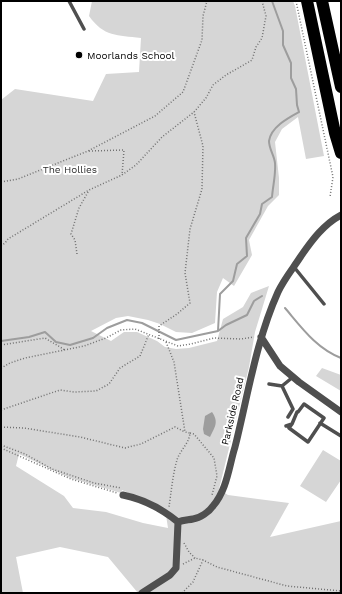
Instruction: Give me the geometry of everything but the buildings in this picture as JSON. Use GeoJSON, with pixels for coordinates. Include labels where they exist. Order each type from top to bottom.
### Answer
{"type":"FeatureCollection","features":[{"type":"Feature","properties":{"kind":"highway"},"geometry":{"type":"LineString","coordinates":[[307,1],[335,133],[341,153]]}},
{"type":"Feature","properties":{"kind":"highway"},"geometry":{"type":"LineString","coordinates":[[322,1],[341,87]]}},
{"type":"Feature","properties":{"kind":"street","name":"Parkside Road"},"geometry":{"type":"LineString","coordinates":[[178,522],[185,519],[194,519],[204,514],[213,507],[223,491],[241,423],[253,364],[279,291],[314,237],[341,215]]}},
{"type":"Feature","properties":{"kind":"street"},"geometry":{"type":"LineString","coordinates":[[262,337],[280,366],[341,412]]}},
{"type":"Feature","properties":{"kind":"street"},"geometry":{"type":"LineString","coordinates":[[124,492],[166,512],[178,522],[176,568],[170,575],[142,593]]}},
{"type":"Feature","properties":{"kind":"lane"},"geometry":{"type":"LineString","coordinates":[[69,1],[84,29]]}},
{"type":"Feature","properties":{"kind":"lane"},"geometry":{"type":"LineString","coordinates":[[294,267],[324,304]]}},
{"type":"Feature","properties":{"kind":"lane"},"geometry":{"type":"LineString","coordinates":[[269,384],[282,386],[293,377]]}},
{"type":"Feature","properties":{"kind":"lane"},"geometry":{"type":"LineString","coordinates":[[282,386],[293,409],[298,412]]}},
{"type":"Feature","properties":{"kind":"lane"},"geometry":{"type":"LineString","coordinates":[[304,404],[324,418],[308,442],[289,428],[298,412],[304,404]]}},
{"type":"Feature","properties":{"kind":"lane"},"geometry":{"type":"LineString","coordinates":[[288,417],[293,409]]}},
{"type":"Feature","properties":{"kind":"lane"},"geometry":{"type":"LineString","coordinates":[[320,423],[341,436]]}},
{"type":"Feature","properties":{"kind":"lane"},"geometry":{"type":"LineString","coordinates":[[286,426],[292,424]]}},
{"type":"Feature","properties":{"kind":"path"},"geometry":{"type":"LineString","coordinates":[[1,182],[18,179],[88,151],[155,116],[182,92],[202,40],[207,1]]}},
{"type":"Feature","properties":{"kind":"path"},"geometry":{"type":"LineString","coordinates":[[1,246],[5,244],[8,239],[89,190],[122,175],[136,165],[162,137],[194,112],[206,98],[213,85],[226,75],[252,60],[256,47],[262,38],[266,16],[262,1]]}},
{"type":"Feature","properties":{"kind":"path"},"geometry":{"type":"LineString","coordinates":[[296,1],[333,177],[330,197]]}},
{"type":"Feature","properties":{"kind":"path"},"geometry":{"type":"LineString","coordinates":[[159,339],[159,326],[190,303],[185,273],[190,229],[202,190],[203,146],[194,112]]}},
{"type":"Feature","properties":{"kind":"path"},"geometry":{"type":"LineString","coordinates":[[88,151],[124,150],[122,175]]}},
{"type":"Feature","properties":{"kind":"path"},"geometry":{"type":"LineString","coordinates":[[77,254],[75,240],[71,234],[79,208],[89,190]]}},
{"type":"Feature","properties":{"kind":"path"},"geometry":{"type":"LineString","coordinates":[[1,368],[20,360],[65,350],[98,340],[121,330],[135,329],[178,346],[214,338],[241,339],[262,337]]}},
{"type":"Feature","properties":{"kind":"path"},"geometry":{"type":"LineString","coordinates":[[1,410],[60,390],[74,392],[96,391],[109,384],[120,368],[140,356],[149,334]]}},
{"type":"Feature","properties":{"kind":"path"},"geometry":{"type":"LineString","coordinates":[[1,345],[45,338],[65,350]]}},
{"type":"Feature","properties":{"kind":"path"},"geometry":{"type":"LineString","coordinates":[[166,342],[174,362],[185,432]]}},
{"type":"Feature","properties":{"kind":"path"},"geometry":{"type":"LineString","coordinates":[[1,427],[24,428],[80,437],[125,448],[141,444],[175,427],[185,432],[194,434],[214,458],[217,476],[211,498]]}},
{"type":"Feature","properties":{"kind":"path"},"geometry":{"type":"LineString","coordinates":[[178,522],[169,507],[177,460],[189,440],[190,433]]}},
{"type":"Feature","properties":{"kind":"path"},"geometry":{"type":"LineString","coordinates":[[1,445],[25,454],[52,469],[124,492]]}},
{"type":"Feature","properties":{"kind":"path"},"geometry":{"type":"LineString","coordinates":[[1,448],[71,479],[124,492]]}},
{"type":"Feature","properties":{"kind":"path"},"geometry":{"type":"LineString","coordinates":[[184,542],[189,552],[195,558],[217,567],[287,586],[341,591]]}},
{"type":"Feature","properties":{"kind":"path"},"geometry":{"type":"LineString","coordinates":[[176,568],[195,558]]}},
{"type":"Feature","properties":{"kind":"path"},"geometry":{"type":"LineString","coordinates":[[182,593],[193,582],[203,560]]}},
{"type":"Feature","properties":{"kind":"green space","name":"The Hollies"},"geometry":{"type":"Polygon","coordinates":[[[92,1],[293,1],[324,156],[306,159],[298,117],[282,129],[275,142],[279,178],[279,195],[268,206],[249,240],[252,255],[234,286],[223,278],[217,292],[215,323],[192,333],[176,332],[148,320],[128,316],[116,318],[91,331],[111,341],[124,332],[137,332],[157,341],[165,347],[176,349],[189,348],[217,341],[223,319],[243,307],[251,293],[269,286],[255,332],[249,367],[219,489],[228,495],[289,503],[270,537],[341,521],[341,593],[138,593],[108,557],[60,547],[16,557],[23,593],[1,593],[1,100],[15,89],[93,101],[106,74],[139,72],[141,38],[112,34],[100,28],[89,16],[92,1]],[[19,454],[16,466],[64,496],[73,508],[106,512],[143,523],[168,528],[165,509],[122,490],[121,493],[70,478],[19,454]]]}},
{"type":"Feature","properties":{"kind":"green space"},"geometry":{"type":"Polygon","coordinates":[[[322,368],[341,375],[341,391],[316,376],[322,368]]]}},
{"type":"Feature","properties":{"kind":"green space"},"geometry":{"type":"Polygon","coordinates":[[[323,450],[341,461],[341,480],[326,502],[300,486],[323,450]]]}},
{"type":"Feature","properties":{"kind":"shaded area"},"geometry":{"type":"Polygon","coordinates":[[[212,412],[216,422],[210,437],[204,434],[203,429],[205,416],[212,412]]]}},
{"type":"Feature","properties":{"kind":"waterway"},"geometry":{"type":"LineString","coordinates":[[218,331],[220,294],[233,281],[237,264],[247,256],[246,238],[260,214],[262,204],[272,197],[275,167],[269,144],[270,136],[276,127],[299,112],[296,89],[291,78],[291,63],[283,45],[283,31],[272,1]]}},
{"type":"Feature","properties":{"kind":"waterway"},"geometry":{"type":"LineString","coordinates":[[1,341],[29,337],[45,332],[56,342],[70,345],[93,338],[107,328],[127,320],[142,323],[176,340],[218,331],[226,325],[247,315],[254,301],[262,296]]}},
{"type":"Feature","properties":{"kind":"waterway"},"geometry":{"type":"LineString","coordinates":[[285,308],[317,343],[324,349],[341,358]]}},
{"type":"Feature","properties":{"kind":"place","name":"Moorlands School"},"geometry":{"type":"Point","coordinates":[79,55]}}]}
